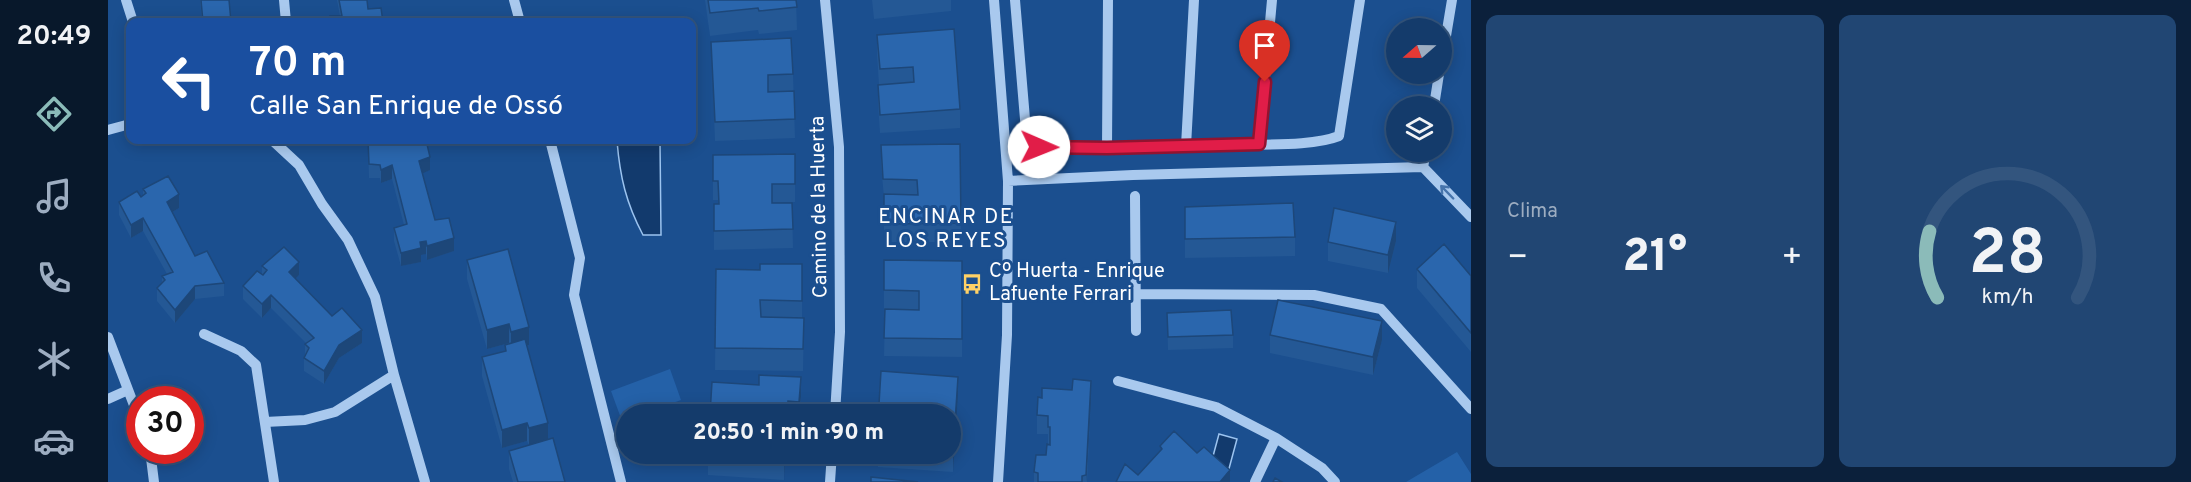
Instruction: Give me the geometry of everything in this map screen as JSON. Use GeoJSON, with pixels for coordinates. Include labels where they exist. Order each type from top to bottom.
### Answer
{"type":"FeatureCollection","features":[{"type":"Feature","properties":{"kind":"street"},"geometry":{"type":"LineString","coordinates":[[126,0],[132,18]]}},
{"type":"Feature","properties":{"kind":"street"},"geometry":{"type":"LineString","coordinates":[[284,0],[286,18]]}},
{"type":"Feature","properties":{"kind":"street"},"geometry":{"type":"LineString","coordinates":[[514,0],[519,18]]}},
{"type":"Feature","properties":{"kind":"street","name":"Camino de la Huerta"},"geometry":{"type":"LineString","coordinates":[[825,0],[839,147],[840,332],[836,404]]}},
{"type":"Feature","properties":{"kind":"street"},"geometry":{"type":"LineString","coordinates":[[994,0],[1008,181],[1007,335],[998,482]]}},
{"type":"Feature","properties":{"kind":"street"},"geometry":{"type":"LineString","coordinates":[[1015,0],[1026,131],[1039,147],[1107,148],[1328,141],[1339,136],[1360,0]]}},
{"type":"Feature","properties":{"kind":"street"},"geometry":{"type":"LineString","coordinates":[[1107,148],[1108,0]]}},
{"type":"Feature","properties":{"kind":"street"},"geometry":{"type":"LineString","coordinates":[[1186,146],[1194,0]]}},
{"type":"Feature","properties":{"kind":"street"},"geometry":{"type":"LineString","coordinates":[[1259,144],[1272,0]]}},
{"type":"Feature","properties":{"kind":"street"},"geometry":{"type":"LineString","coordinates":[[1449,18],[1452,0]]}},
{"type":"Feature","properties":{"kind":"street"},"geometry":{"type":"LineString","coordinates":[[108,130],[126,125]]}},
{"type":"Feature","properties":{"kind":"street"},"geometry":{"type":"LineString","coordinates":[[276,144],[299,165],[322,204],[348,240],[375,297],[394,375],[425,482]]}},
{"type":"Feature","properties":{"kind":"street"},"geometry":{"type":"LineString","coordinates":[[551,144],[580,258],[574,295],[621,482]]}},
{"type":"Feature","properties":{"kind":"street"},"geometry":{"type":"LineString","coordinates":[[1423,167],[1424,162]]}},
{"type":"Feature","properties":{"kind":"street"},"geometry":{"type":"LineString","coordinates":[[1008,181],[1423,167],[1471,217]]}},
{"type":"Feature","properties":{"kind":"street"},"geometry":{"type":"LineString","coordinates":[[1135,196],[1136,331]]}},
{"type":"Feature","properties":{"kind":"street"},"geometry":{"type":"LineString","coordinates":[[1135,294],[1314,295],[1382,309],[1471,409]]}},
{"type":"Feature","properties":{"kind":"street"},"geometry":{"type":"LineString","coordinates":[[204,333],[241,351],[256,365],[274,482]]}},
{"type":"Feature","properties":{"kind":"street"},"geometry":{"type":"LineString","coordinates":[[108,337],[126,386]]}},
{"type":"Feature","properties":{"kind":"street"},"geometry":{"type":"LineString","coordinates":[[265,422],[305,420],[335,412],[394,375]]}},
{"type":"Feature","properties":{"kind":"street"},"geometry":{"type":"LineString","coordinates":[[1118,381],[1216,406],[1276,438],[1322,468],[1335,482]]}},
{"type":"Feature","properties":{"kind":"street"},"geometry":{"type":"LineString","coordinates":[[108,399],[126,391]]}},
{"type":"Feature","properties":{"kind":"street"},"geometry":{"type":"LineString","coordinates":[[1255,482],[1276,438]]}},
{"type":"Feature","properties":{"kind":"street"},"geometry":{"type":"LineString","coordinates":[[152,464],[154,482]]}},
{"type":"Feature","properties":{"kind":"street"},"geometry":{"type":"LineString","coordinates":[[830,482],[831,464]]}},
{"type":"Feature","properties":{"kind":"shaded area"},"geometry":{"type":"Polygon","coordinates":[[[617,144],[660,144],[661,235],[643,235],[632,212],[620,166],[617,144]]]}},
{"type":"Feature","properties":{"kind":"shaded area"},"geometry":{"type":"Polygon","coordinates":[[[670,369],[681,400],[670,404],[616,405],[611,391],[670,369]]]}},
{"type":"Feature","properties":{"kind":"shaded area"},"geometry":{"type":"Polygon","coordinates":[[[1219,434],[1237,439],[1227,476],[1209,471],[1219,434]]]}},
{"type":"Feature","properties":{"kind":"shaded area"},"geometry":{"type":"Polygon","coordinates":[[[1457,452],[1471,474],[1471,482],[1406,482],[1457,452]]]}},
{"type":"Feature","properties":{"kind":"building"},"geometry":{"type":"Polygon","coordinates":[[[201,0],[229,0],[231,18],[203,18],[201,0]]]}},
{"type":"Feature","properties":{"kind":"building"},"geometry":{"type":"Polygon","coordinates":[[[339,0],[367,0],[368,9],[381,8],[382,18],[330,18],[330,16],[342,16],[339,0]]]}},
{"type":"Feature","properties":{"kind":"building"},"geometry":{"type":"Polygon","coordinates":[[[708,0],[796,0],[797,7],[710,13],[708,0]]]}},
{"type":"Feature","properties":{"kind":"building"},"geometry":{"type":"Polygon","coordinates":[[[954,29],[960,109],[880,115],[878,85],[914,82],[913,67],[880,69],[877,35],[954,29]]]}},
{"type":"Feature","properties":{"kind":"building"},"geometry":{"type":"Polygon","coordinates":[[[791,38],[793,74],[768,75],[768,92],[794,91],[795,119],[715,122],[711,42],[791,38]]]}},
{"type":"Feature","properties":{"kind":"building"},"geometry":{"type":"Polygon","coordinates":[[[368,144],[427,144],[430,157],[419,161],[435,220],[449,218],[454,238],[427,246],[426,241],[420,242],[421,248],[401,253],[394,228],[407,224],[392,165],[381,170],[380,165],[369,164],[368,144]]]}},
{"type":"Feature","properties":{"kind":"building"},"geometry":{"type":"Polygon","coordinates":[[[960,144],[961,223],[884,224],[884,194],[918,195],[917,180],[883,179],[881,145],[960,144]]]}},
{"type":"Feature","properties":{"kind":"building"},"geometry":{"type":"Polygon","coordinates":[[[795,154],[795,184],[772,184],[772,203],[792,203],[793,229],[714,231],[714,204],[719,204],[718,181],[713,181],[713,155],[795,154]]]}},
{"type":"Feature","properties":{"kind":"building"},"geometry":{"type":"Polygon","coordinates":[[[168,176],[179,194],[167,202],[195,256],[207,251],[224,283],[195,286],[175,310],[157,288],[165,280],[162,276],[173,272],[143,218],[131,225],[119,202],[137,191],[141,197],[146,193],[143,189],[168,176]]]}},
{"type":"Feature","properties":{"kind":"building"},"geometry":{"type":"Polygon","coordinates":[[[1293,203],[1295,237],[1185,239],[1185,207],[1293,203]]]}},
{"type":"Feature","properties":{"kind":"building"},"geometry":{"type":"Polygon","coordinates":[[[1334,208],[1396,222],[1388,255],[1328,242],[1334,208]]]}},
{"type":"Feature","properties":{"kind":"building"},"geometry":{"type":"Polygon","coordinates":[[[1444,244],[1471,276],[1471,333],[1417,269],[1444,244]]]}},
{"type":"Feature","properties":{"kind":"building"},"geometry":{"type":"Polygon","coordinates":[[[284,247],[299,262],[289,272],[332,316],[342,308],[362,330],[339,345],[324,371],[304,358],[309,348],[305,344],[314,338],[271,295],[262,304],[243,286],[257,271],[263,275],[267,270],[262,266],[284,247]]]}},
{"type":"Feature","properties":{"kind":"building"},"geometry":{"type":"Polygon","coordinates":[[[508,249],[529,327],[511,332],[509,324],[487,330],[467,260],[508,249]]]}},
{"type":"Feature","properties":{"kind":"building"},"geometry":{"type":"Polygon","coordinates":[[[884,260],[962,261],[962,339],[884,338],[885,309],[919,310],[919,291],[884,290],[884,260]]]}},
{"type":"Feature","properties":{"kind":"building"},"geometry":{"type":"Polygon","coordinates":[[[760,264],[802,264],[802,301],[760,300],[761,317],[804,318],[803,349],[715,348],[716,269],[760,270],[760,264]]]}},
{"type":"Feature","properties":{"kind":"building"},"geometry":{"type":"Polygon","coordinates":[[[1278,300],[1382,321],[1373,357],[1270,335],[1278,300]]]}},
{"type":"Feature","properties":{"kind":"building"},"geometry":{"type":"Polygon","coordinates":[[[1231,310],[1233,335],[1168,337],[1167,313],[1231,310]]]}},
{"type":"Feature","properties":{"kind":"building"},"geometry":{"type":"Polygon","coordinates":[[[525,339],[548,423],[529,428],[527,423],[502,430],[482,357],[506,351],[505,345],[525,339]]]}},
{"type":"Feature","properties":{"kind":"building"},"geometry":{"type":"Polygon","coordinates":[[[881,371],[958,377],[956,404],[879,404],[881,371]]]}},
{"type":"Feature","properties":{"kind":"building"},"geometry":{"type":"Polygon","coordinates":[[[759,375],[801,377],[799,402],[711,404],[712,382],[759,385],[759,375]]]}},
{"type":"Feature","properties":{"kind":"building"},"geometry":{"type":"Polygon","coordinates":[[[1073,379],[1091,381],[1086,475],[1082,476],[1082,482],[1038,482],[1038,473],[1034,472],[1036,455],[1046,455],[1047,444],[1050,445],[1050,427],[1048,427],[1048,416],[1037,415],[1038,397],[1042,398],[1042,388],[1072,390],[1073,379]]]}},
{"type":"Feature","properties":{"kind":"building"},"geometry":{"type":"Polygon","coordinates":[[[1174,431],[1197,453],[1204,447],[1230,470],[1220,482],[1116,482],[1125,464],[1138,475],[1162,449],[1160,446],[1174,431]]]}},
{"type":"Feature","properties":{"kind":"building"},"geometry":{"type":"Polygon","coordinates":[[[553,438],[565,482],[518,482],[509,451],[553,438]]]}},
{"type":"Feature","properties":{"kind":"building"},"geometry":{"type":"Polygon","coordinates":[[[871,477],[918,482],[871,482],[871,477]]]}},
{"type":"Feature","properties":{"kind":"place","name":"Cº Huerta - Enrique Lafuente Ferrari"},"geometry":{"type":"Point","coordinates":[972,284]}},
{"type":"Feature","properties":{"kind":"district","name":"ENCINAR DE LOS REYES"},"geometry":{"type":"Point","coordinates":[946,229]}},
{"type":"Feature","properties":{"kind":"route"},"geometry":{"type":"LineString","coordinates":[[1039,147],[1107,148],[1259,144],[1265,82]]}}]}
